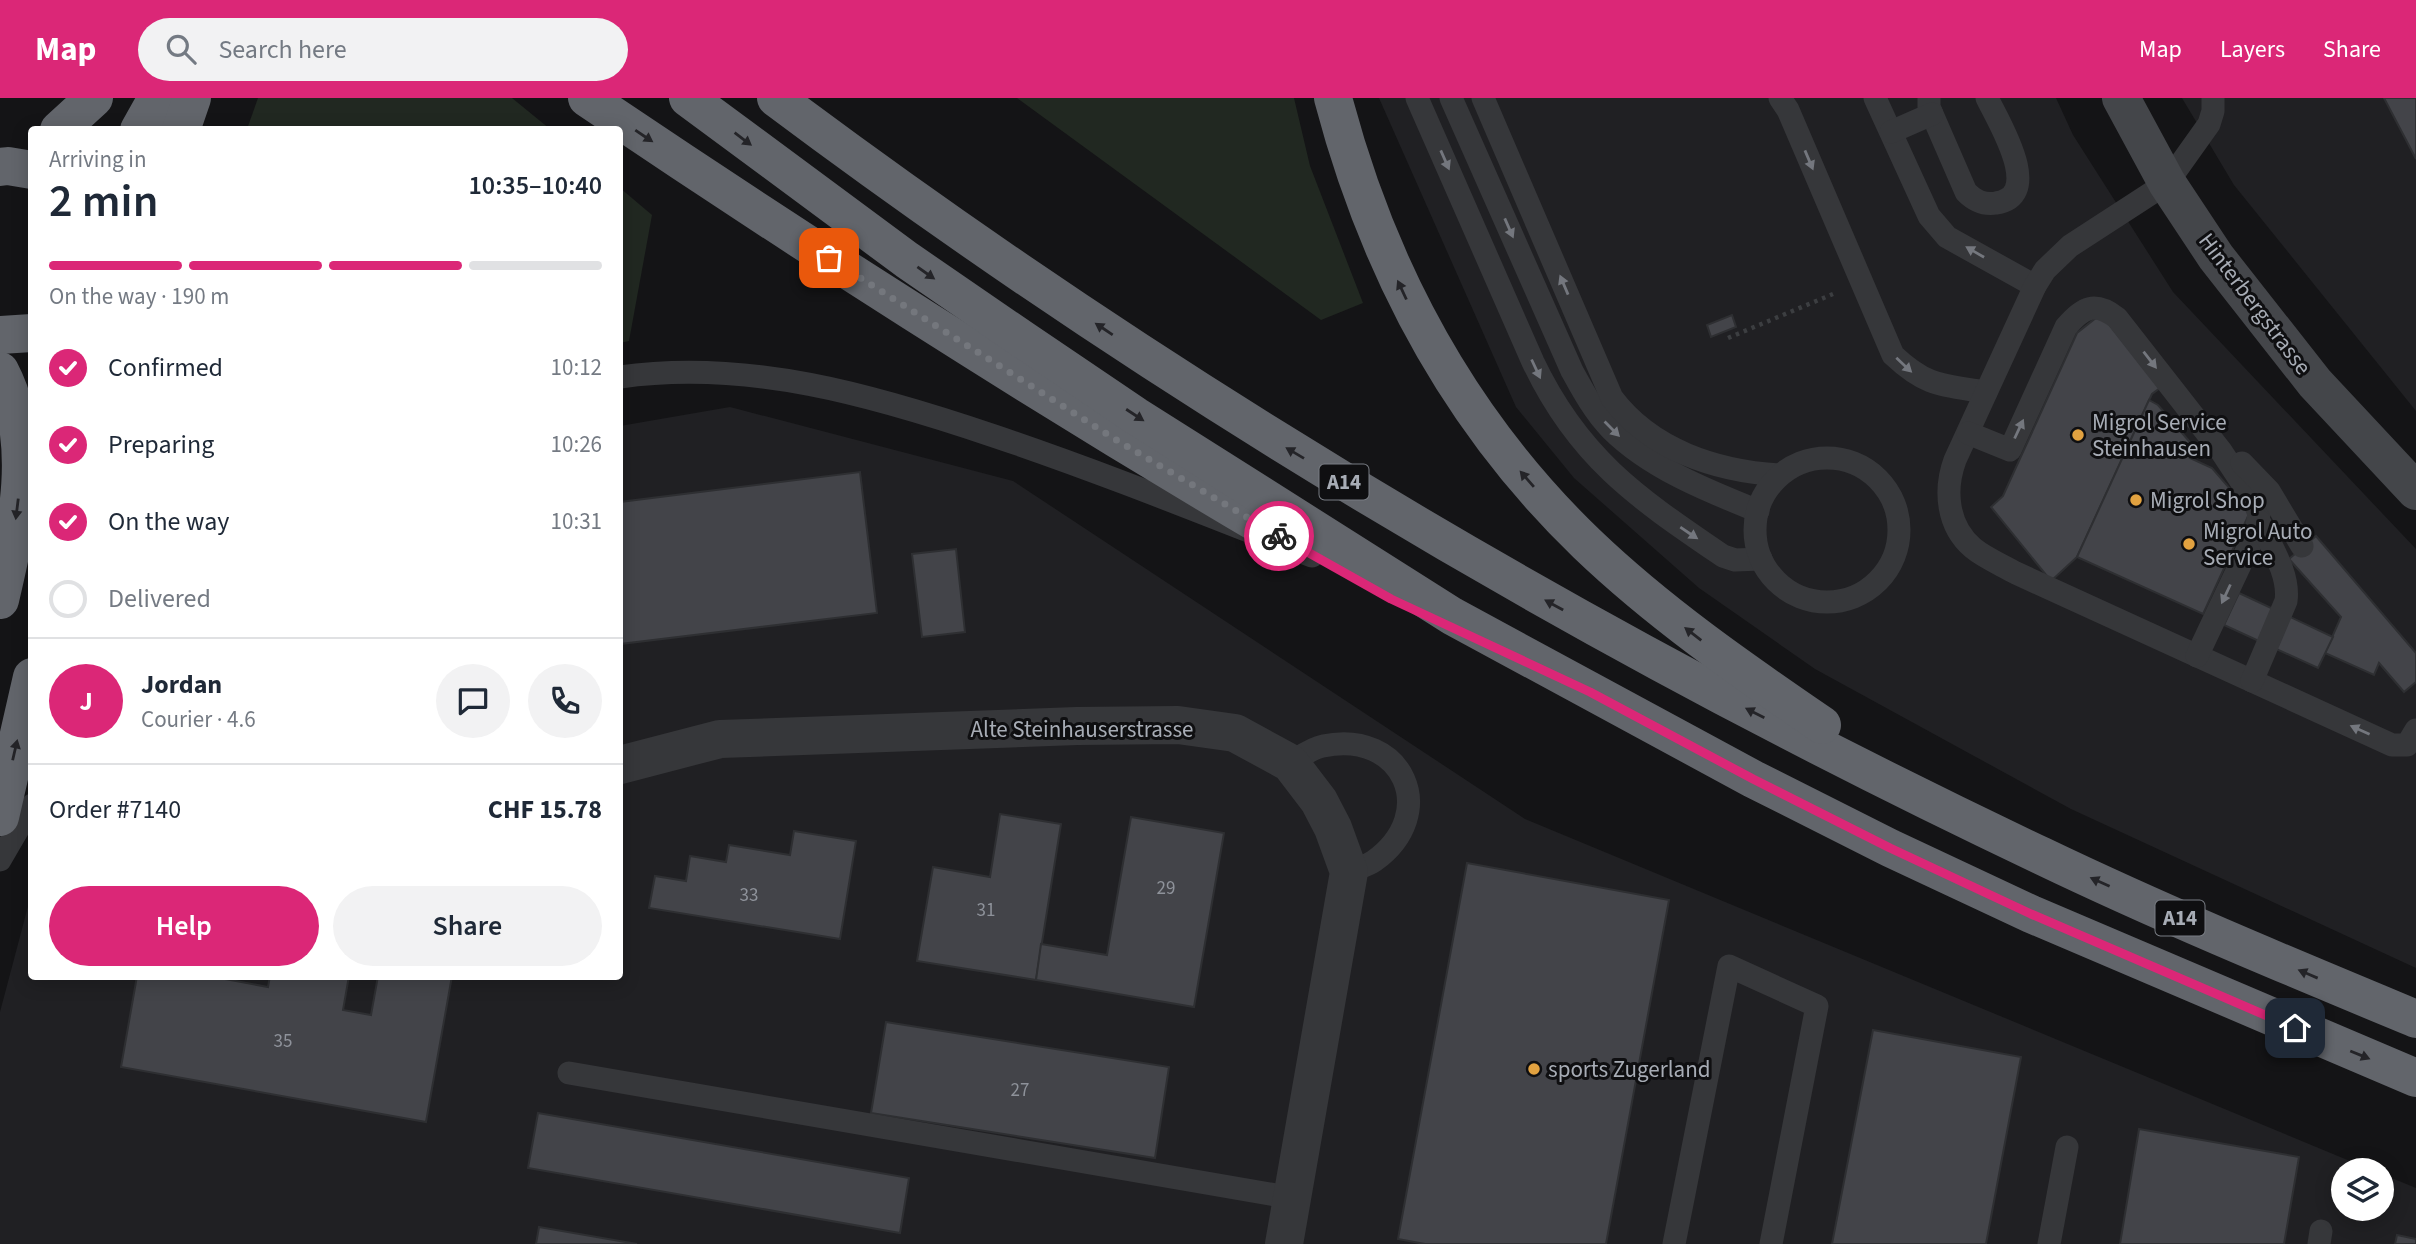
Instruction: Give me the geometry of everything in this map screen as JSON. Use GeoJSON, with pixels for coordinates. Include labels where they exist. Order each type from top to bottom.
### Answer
{"type":"FeatureCollection","features":[{"type":"Feature","properties":{"kind":"highway"},"geometry":{"type":"LineString","coordinates":[[64,126],[94,98]]}},
{"type":"Feature","properties":{"kind":"highway"},"geometry":{"type":"LineString","coordinates":[[141,126],[157,98]]}},
{"type":"Feature","properties":{"kind":"highway"},"geometry":{"type":"LineString","coordinates":[[182,126],[192,98]]}},
{"type":"Feature","properties":{"kind":"highway"},"geometry":{"type":"LineString","coordinates":[[587,98],[911,311],[1118,441],[1312,556],[1391,599],[1590,692]]}},
{"type":"Feature","properties":{"kind":"highway","name":"A14"},"geometry":{"type":"LineString","coordinates":[[688,98],[907,260],[1136,416],[1452,616],[1778,792],[1890,848],[2019,909],[2416,1078]]}},
{"type":"Feature","properties":{"kind":"highway","name":"A14"},"geometry":{"type":"LineString","coordinates":[[776,98],[924,207],[1274,440],[1547,601],[1738,705],[2047,859],[2416,1019]]}},
{"type":"Feature","properties":{"kind":"highway"},"geometry":{"type":"LineString","coordinates":[[1333,98],[1357,181],[1413,313],[1458,391],[1521,473],[1587,544],[1665,612],[1768,688],[1947,810]]}},
{"type":"Feature","properties":{"kind":"highway"},"geometry":{"type":"LineString","coordinates":[[0,335],[28,333]]}},
{"type":"Feature","properties":{"kind":"highway"},"geometry":{"type":"LineString","coordinates":[[0,371],[15,415],[20,453],[16,522],[0,600]]}},
{"type":"Feature","properties":{"kind":"highway"},"geometry":{"type":"LineString","coordinates":[[0,817],[28,694]]}},
{"type":"Feature","properties":{"kind":"street","name":"Hinterbergstrasse"},"geometry":{"type":"LineString","coordinates":[[2121,98],[2167,183],[2216,257],[2315,383],[2416,491]]}},
{"type":"Feature","properties":{"kind":"street","name":"Alte Steinhauserstrasse"},"geometry":{"type":"LineString","coordinates":[[623,764],[720,739],[1166,725],[1235,733],[1290,763],[1319,801],[1333,828],[1349,872],[1284,1244]]}},
{"type":"Feature","properties":{"kind":"lane"},"geometry":{"type":"LineString","coordinates":[[1417,98],[1533,362],[1548,394],[1565,420],[1591,452],[1645,503],[1723,556],[1735,560],[1761,559]]}},
{"type":"Feature","properties":{"kind":"lane"},"geometry":{"type":"LineString","coordinates":[[1451,98],[1572,371],[1592,405],[1611,429],[1636,449],[1678,475],[1758,511]]}},
{"type":"Feature","properties":{"kind":"lane"},"geometry":{"type":"LineString","coordinates":[[1483,98],[1612,397],[1626,416],[1674,450],[1736,471],[1779,475]]}},
{"type":"Feature","properties":{"kind":"lane"},"geometry":{"type":"LineString","coordinates":[[1780,98],[1788,110],[1893,355],[1912,373],[1933,383],[1986,392]]}},
{"type":"Feature","properties":{"kind":"lane"},"geometry":{"type":"LineString","coordinates":[[1875,98],[1929,216],[1938,229],[1947,237],[2035,286]]}},
{"type":"Feature","properties":{"kind":"lane"},"geometry":{"type":"LineString","coordinates":[[1891,132],[1931,106],[1966,192],[1978,202],[1994,204],[2010,196],[2018,184],[2019,170],[1987,98]]}},
{"type":"Feature","properties":{"kind":"lane"},"geometry":{"type":"LineString","coordinates":[[2213,98],[2209,124],[2167,183],[2070,246],[2050,264],[2035,286],[1950,475],[1950,509],[1958,527],[1973,547],[2016,573],[2392,745],[2407,745],[2416,730]]}},
{"type":"Feature","properties":{"kind":"lane"},"geometry":{"type":"LineString","coordinates":[[1968,433],[2010,450],[2066,327],[2082,310],[2101,308],[2117,318],[2221,451],[2254,501],[2259,521],[2286,580],[2286,601],[2252,681]]}},
{"type":"Feature","properties":{"kind":"lane"},"geometry":{"type":"LineString","coordinates":[[623,377],[692,372],[754,375],[860,394],[917,409],[1064,459],[1312,556]]}},
{"type":"Feature","properties":{"kind":"lane"},"geometry":{"type":"LineString","coordinates":[[2221,451],[2241,461],[2269,491],[2302,545]]}},
{"type":"Feature","properties":{"kind":"lane"},"geometry":{"type":"LineString","coordinates":[[1820,458],[1843,459],[1866,468],[1884,485],[1896,506],[1900,530],[1895,554],[1883,576],[1865,592],[1842,601],[1818,602],[1794,595],[1775,580],[1761,559],[1755,536],[1758,511],[1765,492],[1779,475],[1798,464],[1820,458]]}},
{"type":"Feature","properties":{"kind":"lane"},"geometry":{"type":"LineString","coordinates":[[2197,656],[2259,521]]}},
{"type":"Feature","properties":{"kind":"lane"},"geometry":{"type":"LineString","coordinates":[[1290,763],[1320,746],[1339,744],[1367,747],[1387,756],[1404,775],[1410,800],[1406,822],[1393,844],[1373,862],[1349,872]]}},
{"type":"Feature","properties":{"kind":"lane"},"geometry":{"type":"LineString","coordinates":[[0,860],[28,812]]}},
{"type":"Feature","properties":{"kind":"lane"},"geometry":{"type":"LineString","coordinates":[[1674,1244],[1729,966],[1817,1006],[1771,1244]]}},
{"type":"Feature","properties":{"kind":"lane"},"geometry":{"type":"LineString","coordinates":[[569,1073],[1293,1198]]}},
{"type":"Feature","properties":{"kind":"lane"},"geometry":{"type":"LineString","coordinates":[[2049,1244],[2067,1147]]}},
{"type":"Feature","properties":{"kind":"path"},"geometry":{"type":"LineString","coordinates":[[1728,338],[1861,282]]}},
{"type":"Feature","properties":{"kind":"shaded area"},"geometry":{"type":"Polygon","coordinates":[[[258,98],[512,98],[546,126],[248,126],[258,98]]]}},
{"type":"Feature","properties":{"kind":"shaded area"},"geometry":{"type":"Polygon","coordinates":[[[1017,98],[1294,98],[1310,166],[1363,303],[1321,320],[1017,98]]]}},
{"type":"Feature","properties":{"kind":"shaded area"},"geometry":{"type":"Polygon","coordinates":[[[1379,98],[2056,98],[2073,135],[2173,292],[2416,549],[2416,968],[2071,809],[1815,669],[1699,588],[1574,478],[1516,407],[1379,98]]]}},
{"type":"Feature","properties":{"kind":"shaded area"},"geometry":{"type":"Polygon","coordinates":[[[2182,98],[2416,98],[2416,411],[2234,185],[2182,98]]]}},
{"type":"Feature","properties":{"kind":"shaded area"},"geometry":{"type":"Polygon","coordinates":[[[623,191],[652,215],[629,341],[623,342],[623,191]]]}},
{"type":"Feature","properties":{"kind":"shaded area"},"geometry":{"type":"Polygon","coordinates":[[[730,407],[1013,481],[1525,819],[2343,1158],[2331,1158],[2331,1221],[2394,1221],[2394,1179],[2416,1188],[2416,1244],[0,1244],[0,1012],[28,906],[28,980],[623,980],[623,425],[730,407]]]}},
{"type":"Feature","properties":{"kind":"building"},"geometry":{"type":"Polygon","coordinates":[[[2384,98],[2416,98],[2416,159],[2384,98]]]}},
{"type":"Feature","properties":{"kind":"building"},"geometry":{"type":"Polygon","coordinates":[[[2101,314],[2160,388],[2152,394],[2077,557],[2051,581],[1991,507],[2003,496],[2077,333],[2101,314]]]}},
{"type":"Feature","properties":{"kind":"building"},"geometry":{"type":"Polygon","coordinates":[[[1732,315],[1736,327],[1711,337],[1707,325],[1732,315]]]}},
{"type":"Feature","properties":{"kind":"building"},"geometry":{"type":"Polygon","coordinates":[[[2149,400],[2158,405],[2195,448],[2190,458],[2212,468],[2250,512],[2203,614],[2077,557],[2149,400]]]}},
{"type":"Feature","properties":{"kind":"building"},"geometry":{"type":"Polygon","coordinates":[[[860,472],[877,613],[623,644],[623,502],[860,472]]]}},
{"type":"Feature","properties":{"kind":"building"},"geometry":{"type":"Polygon","coordinates":[[[2316,536],[2416,653],[2416,682],[2404,692],[2379,663],[2374,675],[2325,653],[2341,617],[2289,559],[2316,536]]]}},
{"type":"Feature","properties":{"kind":"building"},"geometry":{"type":"Polygon","coordinates":[[[956,549],[965,632],[922,637],[912,554],[956,549]]]}},
{"type":"Feature","properties":{"kind":"building"},"geometry":{"type":"Polygon","coordinates":[[[2239,593],[2333,637],[2318,668],[2224,625],[2239,593]]]}},
{"type":"Feature","properties":{"kind":"building"},"geometry":{"type":"Polygon","coordinates":[[[1000,814],[1061,824],[1036,980],[917,961],[933,867],[990,877],[1000,814]]]}},
{"type":"Feature","properties":{"kind":"building"},"geometry":{"type":"Polygon","coordinates":[[[1131,817],[1224,833],[1194,1007],[1036,980],[1041,944],[1107,955],[1131,817]]]}},
{"type":"Feature","properties":{"kind":"building"},"geometry":{"type":"Polygon","coordinates":[[[794,831],[856,841],[840,939],[649,908],[655,876],[686,881],[690,856],[726,862],[729,845],[790,855],[794,831]]]}},
{"type":"Feature","properties":{"kind":"building","name":"sports Zugerland"},"geometry":{"type":"Polygon","coordinates":[[[1467,863],[1669,900],[1606,1244],[1425,1244],[1398,1239],[1467,863]]]}},
{"type":"Feature","properties":{"kind":"building"},"geometry":{"type":"Polygon","coordinates":[[[136,980],[230,980],[268,987],[269,980],[348,980],[343,1010],[371,1015],[377,980],[451,980],[426,1122],[121,1067],[136,980]]]}},
{"type":"Feature","properties":{"kind":"building"},"geometry":{"type":"Polygon","coordinates":[[[886,1022],[1169,1067],[1155,1158],[871,1113],[886,1022]]]}},
{"type":"Feature","properties":{"kind":"building"},"geometry":{"type":"Polygon","coordinates":[[[1873,1030],[2021,1057],[1986,1244],[1832,1244],[1873,1030]]]}},
{"type":"Feature","properties":{"kind":"building"},"geometry":{"type":"Polygon","coordinates":[[[538,1113],[909,1178],[900,1233],[528,1168],[538,1113]]]}},
{"type":"Feature","properties":{"kind":"building"},"geometry":{"type":"Polygon","coordinates":[[[2139,1129],[2299,1157],[2284,1244],[2120,1244],[2139,1129]]]}},
{"type":"Feature","properties":{"kind":"building"},"geometry":{"type":"Polygon","coordinates":[[[539,1227],[637,1244],[536,1244],[539,1227]]]}},
{"type":"Feature","properties":{"kind":"building"},"geometry":{"type":"Polygon","coordinates":[[[2397,1235],[2416,1239],[2416,1244],[2395,1244],[2397,1235]]]}},
{"type":"Feature","properties":{"kind":"way so far"},"geometry":{"type":"LineString","coordinates":[[829,258],[1118,441],[1279,536]]}},
{"type":"Feature","properties":{"kind":"place","name":"Migrol Service Steinhausen"},"geometry":{"type":"Point","coordinates":[2078,435]}},
{"type":"Feature","properties":{"kind":"place","name":"Migrol Shop"},"geometry":{"type":"Point","coordinates":[2136,500]}},
{"type":"Feature","properties":{"kind":"place","name":"Migrol Auto Service"},"geometry":{"type":"Point","coordinates":[2189,544]}},
{"type":"Feature","properties":{"kind":"place","name":"sports Zugerland"},"geometry":{"type":"Point","coordinates":[1534,1069]}},
{"type":"Feature","properties":{"kind":"route"},"geometry":{"type":"LineString","coordinates":[[1279,536],[1391,599],[1590,692],[1890,848],[2031,914],[2295,1028]]}}]}
